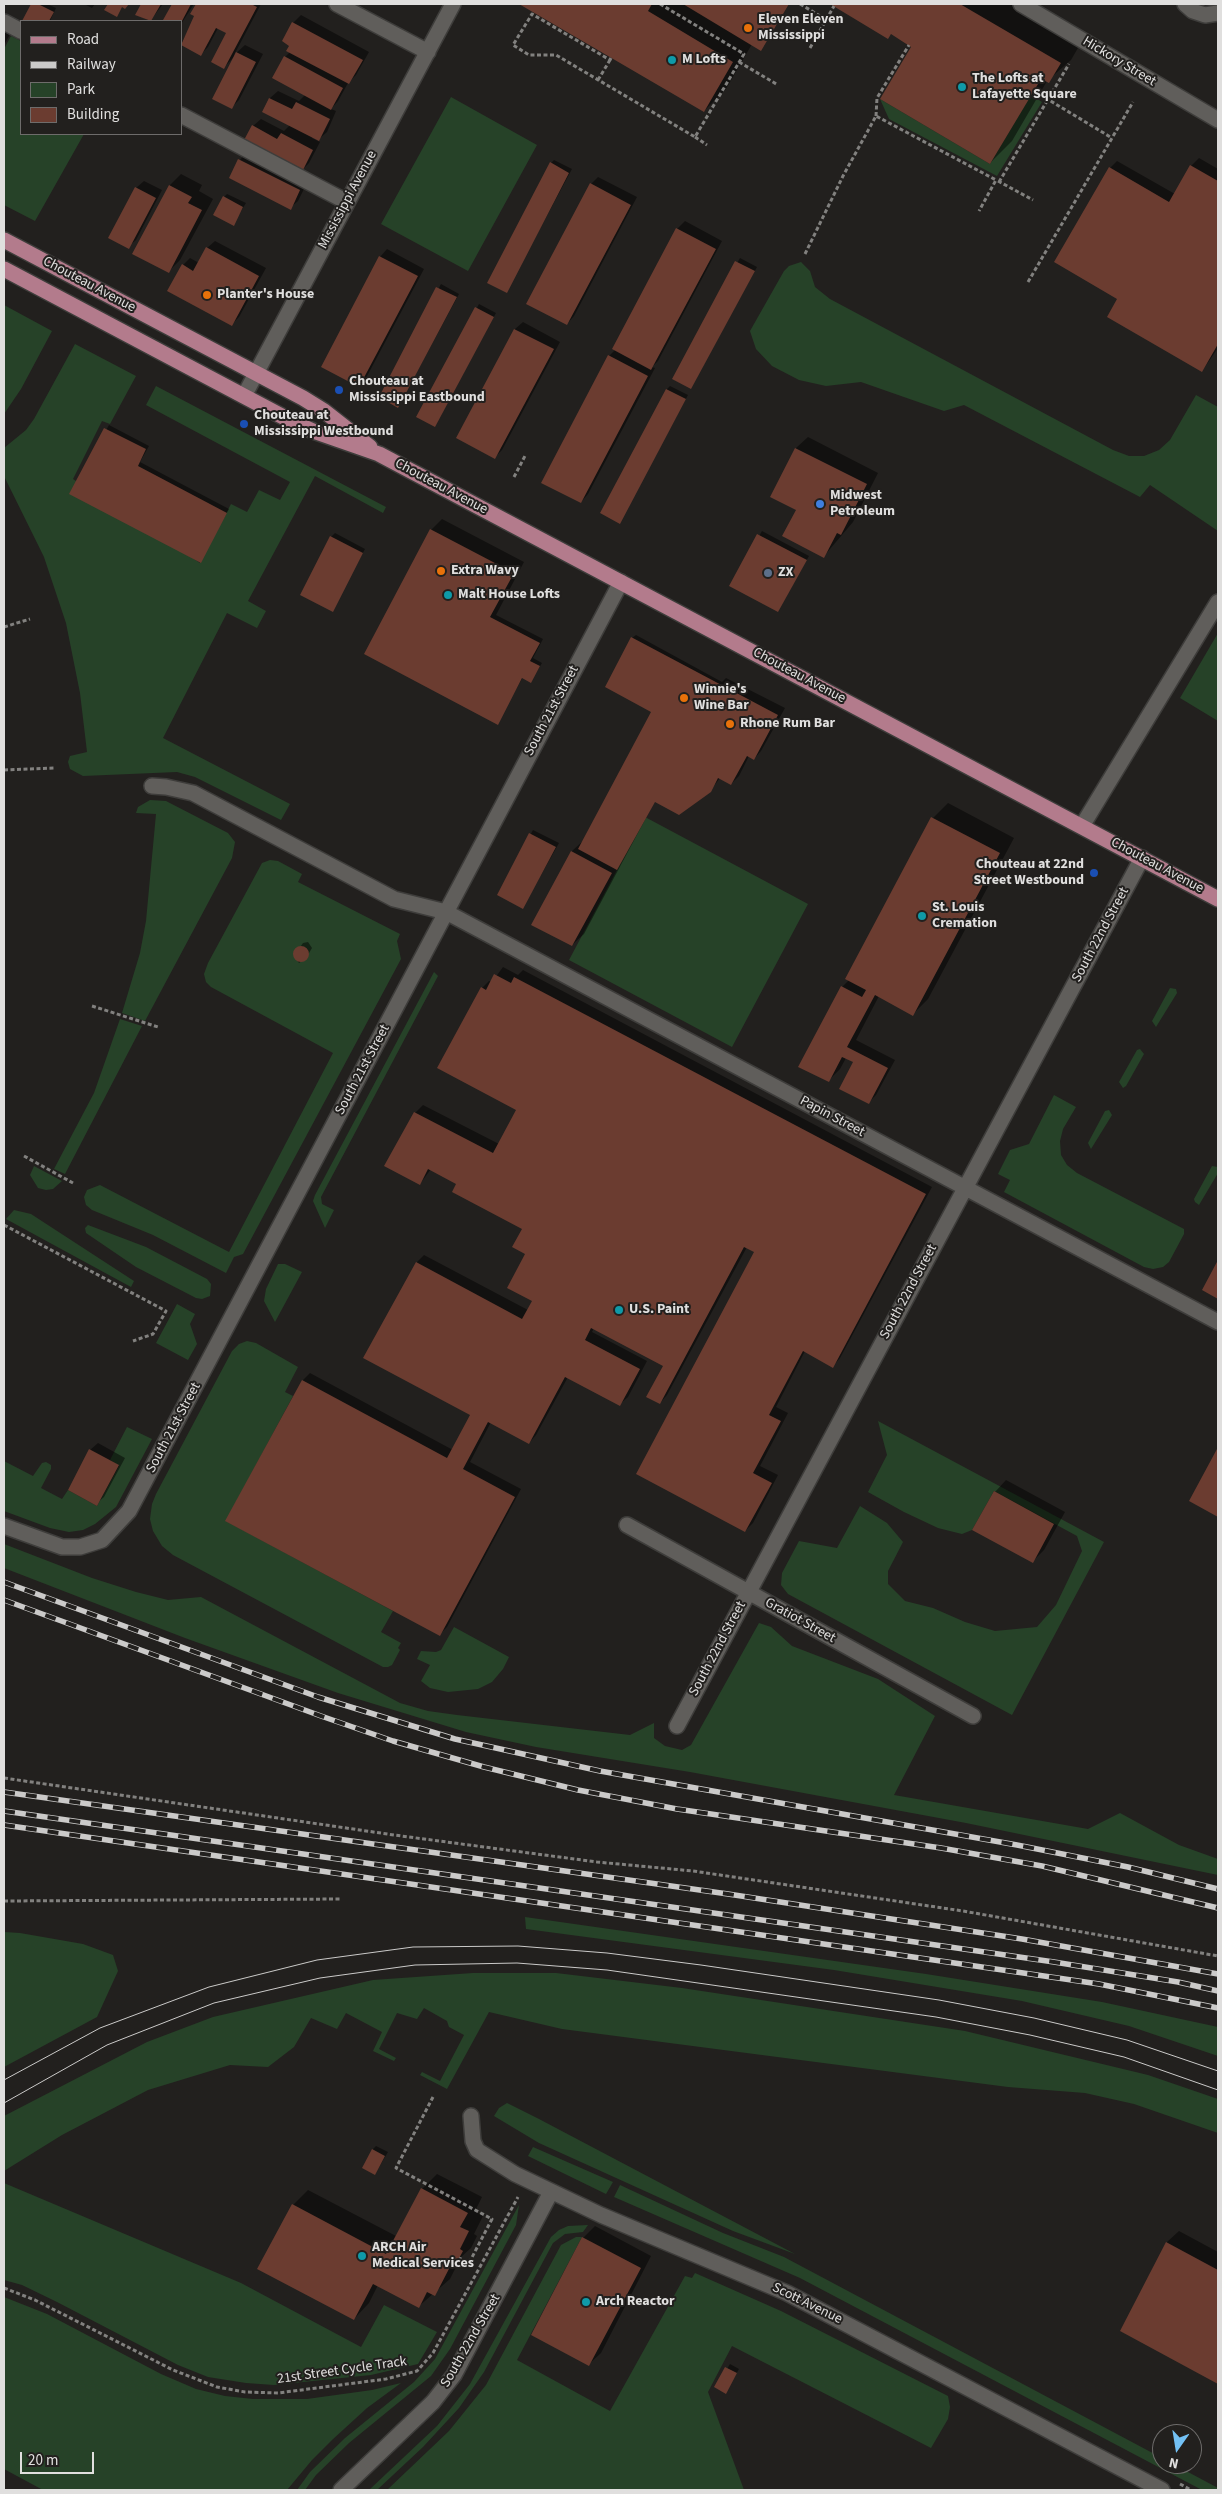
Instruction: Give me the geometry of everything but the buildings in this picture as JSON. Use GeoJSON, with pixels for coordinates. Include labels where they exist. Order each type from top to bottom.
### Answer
{"type":"FeatureCollection","features":[{"type":"Feature","properties":{"kind":"main road","name":"Chouteau Avenue"},"geometry":{"type":"LineString","coordinates":[[4,240],[324,411],[380,454],[1218,899]]}},
{"type":"Feature","properties":{"kind":"main road","name":"Chouteau Avenue"},"geometry":{"type":"LineString","coordinates":[[4,269],[313,432],[380,454]]}},
{"type":"Feature","properties":{"kind":"street"},"geometry":{"type":"LineString","coordinates":[[337,4],[428,52]]}},
{"type":"Feature","properties":{"kind":"street","name":"Mississippi Avenue"},"geometry":{"type":"LineString","coordinates":[[244,396],[453,4]]}},
{"type":"Feature","properties":{"kind":"street","name":"Hickory Street"},"geometry":{"type":"LineString","coordinates":[[1021,4],[1218,120]]}},
{"type":"Feature","properties":{"kind":"street"},"geometry":{"type":"LineString","coordinates":[[1185,4],[1205,15],[1218,13]]}},
{"type":"Feature","properties":{"kind":"street"},"geometry":{"type":"LineString","coordinates":[[4,22],[20,30]]}},
{"type":"Feature","properties":{"kind":"street"},"geometry":{"type":"LineString","coordinates":[[182,116],[347,202]]}},
{"type":"Feature","properties":{"kind":"street","name":"South 21st Street"},"geometry":{"type":"LineString","coordinates":[[4,1526],[62,1547],[91,1545],[111,1533],[130,1511],[621,582]]}},
{"type":"Feature","properties":{"kind":"street"},"geometry":{"type":"LineString","coordinates":[[1082,826],[1218,602]]}},
{"type":"Feature","properties":{"kind":"street","name":"Papin Street"},"geometry":{"type":"LineString","coordinates":[[152,786],[193,793],[394,899],[446,912],[1218,1322]]}},
{"type":"Feature","properties":{"kind":"street","name":"South 22nd Street"},"geometry":{"type":"LineString","coordinates":[[677,1726],[1142,858]]}},
{"type":"Feature","properties":{"kind":"street","name":"Gratiot Street"},"geometry":{"type":"LineString","coordinates":[[627,1525],[973,1716]]}},
{"type":"Feature","properties":{"kind":"street","name":"Scott Avenue"},"geometry":{"type":"LineString","coordinates":[[470,2116],[473,2142],[477,2150],[500,2166],[552,2192],[787,2293],[1162,2490]]}},
{"type":"Feature","properties":{"kind":"street","name":"South 22nd Street"},"geometry":{"type":"LineString","coordinates":[[341,2490],[433,2402],[454,2375],[552,2192]]}},
{"type":"Feature","properties":{"kind":"path"},"geometry":{"type":"LineString","coordinates":[[660,4],[744,54],[695,137]]}},
{"type":"Feature","properties":{"kind":"path"},"geometry":{"type":"LineString","coordinates":[[800,4],[827,20]]}},
{"type":"Feature","properties":{"kind":"path"},"geometry":{"type":"LineString","coordinates":[[810,48],[834,6]]}},
{"type":"Feature","properties":{"kind":"path"},"geometry":{"type":"LineString","coordinates":[[598,80],[611,59],[532,14],[513,45],[529,55],[556,55],[598,80],[695,137],[708,145]]}},
{"type":"Feature","properties":{"kind":"path"},"geometry":{"type":"LineString","coordinates":[[805,254],[842,176],[876,116],[877,98],[909,45]]}},
{"type":"Feature","properties":{"kind":"path"},"geometry":{"type":"LineString","coordinates":[[739,62],[778,84]]}},
{"type":"Feature","properties":{"kind":"path"},"geometry":{"type":"LineString","coordinates":[[979,211],[1069,64]]}},
{"type":"Feature","properties":{"kind":"path"},"geometry":{"type":"LineString","coordinates":[[1034,91],[1112,138]]}},
{"type":"Feature","properties":{"kind":"path"},"geometry":{"type":"LineString","coordinates":[[1028,282],[1134,102]]}},
{"type":"Feature","properties":{"kind":"path"},"geometry":{"type":"LineString","coordinates":[[876,116],[1033,200]]}},
{"type":"Feature","properties":{"kind":"path"},"geometry":{"type":"LineString","coordinates":[[514,477],[526,454]]}},
{"type":"Feature","properties":{"kind":"path"},"geometry":{"type":"LineString","coordinates":[[4,627],[30,619]]}},
{"type":"Feature","properties":{"kind":"path"},"geometry":{"type":"LineString","coordinates":[[4,770],[54,768]]}},
{"type":"Feature","properties":{"kind":"path"},"geometry":{"type":"LineString","coordinates":[[92,1006],[158,1027]]}},
{"type":"Feature","properties":{"kind":"path"},"geometry":{"type":"LineString","coordinates":[[24,1156],[73,1183]]}},
{"type":"Feature","properties":{"kind":"path"},"geometry":{"type":"LineString","coordinates":[[4,1225],[166,1311],[153,1334],[133,1341]]}},
{"type":"Feature","properties":{"kind":"path"},"geometry":{"type":"LineString","coordinates":[[4,1778],[394,1835],[597,1862],[703,1872],[963,1910],[1218,1956]]}},
{"type":"Feature","properties":{"kind":"path"},"geometry":{"type":"LineString","coordinates":[[4,1901],[342,1899]]}},
{"type":"Feature","properties":{"kind":"path"},"geometry":{"type":"LineString","coordinates":[[433,2097],[396,2168],[492,2219],[469,2263],[459,2258]]}},
{"type":"Feature","properties":{"kind":"path","name":"21st Street Cycle Track"},"geometry":{"type":"LineString","coordinates":[[4,2288],[35,2300],[173,2370],[217,2386],[245,2392],[278,2393],[386,2379],[416,2371],[433,2353],[517,2199]]}},
{"type":"Feature","properties":{"kind":"green space"},"geometry":{"type":"Polygon","coordinates":[[[11,36],[20,40],[20,135],[83,135],[35,221],[4,205],[4,49],[11,36]]]}},
{"type":"Feature","properties":{"kind":"green space"},"geometry":{"type":"Polygon","coordinates":[[[1031,95],[1042,102],[997,176],[889,119],[880,99],[990,164],[1031,95]]]}},
{"type":"Feature","properties":{"kind":"green space"},"geometry":{"type":"Polygon","coordinates":[[[451,97],[537,145],[468,271],[381,224],[451,97]]]}},
{"type":"Feature","properties":{"kind":"green space"},"geometry":{"type":"Polygon","coordinates":[[[801,262],[810,271],[815,287],[830,299],[1113,450],[1129,456],[1144,456],[1159,450],[1170,440],[1196,395],[1218,407],[1218,531],[1150,485],[1140,497],[964,405],[944,411],[861,382],[826,386],[799,380],[772,366],[756,349],[750,331],[784,271],[789,266],[801,262]]]}},
{"type":"Feature","properties":{"kind":"green space"},"geometry":{"type":"Polygon","coordinates":[[[4,305],[52,331],[21,389],[4,414],[4,305]]]}},
{"type":"Feature","properties":{"kind":"green space"},"geometry":{"type":"Polygon","coordinates":[[[75,344],[136,376],[110,424],[102,421],[73,479],[200,563],[231,504],[247,512],[259,490],[280,500],[290,482],[146,405],[156,386],[386,507],[383,513],[315,476],[248,601],[266,611],[257,628],[227,613],[163,738],[290,804],[281,820],[195,777],[177,772],[83,776],[70,769],[68,762],[70,756],[87,752],[80,693],[66,623],[44,557],[4,476],[4,448],[26,430],[34,419],[75,344]]]}},
{"type":"Feature","properties":{"kind":"green space"},"geometry":{"type":"Polygon","coordinates":[[[1218,633],[1218,721],[1180,698],[1218,633]]]}},
{"type":"Feature","properties":{"kind":"green space"},"geometry":{"type":"Polygon","coordinates":[[[150,800],[166,801],[228,833],[235,842],[232,858],[145,1021],[122,1013],[140,953],[146,921],[156,814],[136,813],[138,807],[150,800]]]}},
{"type":"Feature","properties":{"kind":"green space"},"geometry":{"type":"Polygon","coordinates":[[[645,817],[808,904],[732,1047],[569,960],[645,817]]]}},
{"type":"Feature","properties":{"kind":"green space"},"geometry":{"type":"Polygon","coordinates":[[[270,860],[278,861],[302,874],[298,882],[400,934],[397,941],[401,959],[243,1254],[234,1257],[226,1273],[153,1235],[92,1210],[86,1205],[84,1197],[87,1190],[100,1185],[229,1252],[333,1053],[211,987],[206,982],[204,974],[208,963],[262,863],[270,860]]]}},
{"type":"Feature","properties":{"kind":"green space"},"geometry":{"type":"Polygon","coordinates":[[[434,972],[438,976],[321,1197],[322,1204],[334,1210],[325,1228],[313,1201],[315,1195],[434,972]]]}},
{"type":"Feature","properties":{"kind":"green space"},"geometry":{"type":"Polygon","coordinates":[[[1170,988],[1176,989],[1177,993],[1156,1027],[1152,1021],[1170,988]]]}},
{"type":"Feature","properties":{"kind":"green space"},"geometry":{"type":"Polygon","coordinates":[[[120,1019],[142,1026],[65,1174],[54,1169],[94,1093],[120,1019]]]}},
{"type":"Feature","properties":{"kind":"green space"},"geometry":{"type":"Polygon","coordinates":[[[1140,1049],[1144,1054],[1126,1086],[1123,1088],[1119,1082],[1137,1050],[1140,1049]]]}},
{"type":"Feature","properties":{"kind":"green space"},"geometry":{"type":"Polygon","coordinates":[[[1054,1095],[1076,1107],[1063,1129],[1060,1141],[1061,1155],[1067,1165],[1077,1173],[1184,1229],[1184,1234],[1169,1262],[1163,1267],[1153,1269],[1144,1267],[1004,1192],[1010,1180],[998,1174],[1010,1150],[1029,1144],[1054,1095]]]}},
{"type":"Feature","properties":{"kind":"green space"},"geometry":{"type":"Polygon","coordinates":[[[1109,1110],[1112,1115],[1091,1149],[1088,1143],[1105,1111],[1109,1110]]]}},
{"type":"Feature","properties":{"kind":"green space"},"geometry":{"type":"Polygon","coordinates":[[[34,1166],[62,1181],[53,1189],[38,1188],[30,1175],[34,1166]]]}},
{"type":"Feature","properties":{"kind":"green space"},"geometry":{"type":"Polygon","coordinates":[[[1212,1166],[1218,1167],[1218,1173],[1199,1205],[1194,1199],[1212,1166]]]}},
{"type":"Feature","properties":{"kind":"green space"},"geometry":{"type":"Polygon","coordinates":[[[14,1210],[31,1214],[134,1281],[131,1287],[6,1219],[14,1210]]]}},
{"type":"Feature","properties":{"kind":"green space"},"geometry":{"type":"Polygon","coordinates":[[[88,1225],[146,1247],[207,1279],[211,1284],[210,1296],[202,1299],[196,1298],[136,1267],[86,1233],[85,1228],[88,1225]]]}},
{"type":"Feature","properties":{"kind":"green space"},"geometry":{"type":"Polygon","coordinates":[[[278,1264],[285,1264],[302,1272],[275,1322],[264,1301],[266,1289],[278,1264]]]}},
{"type":"Feature","properties":{"kind":"green space"},"geometry":{"type":"Polygon","coordinates":[[[177,1304],[195,1314],[190,1324],[197,1344],[188,1360],[156,1343],[177,1304]]]}},
{"type":"Feature","properties":{"kind":"green space"},"geometry":{"type":"Polygon","coordinates":[[[247,1341],[256,1343],[298,1367],[285,1392],[293,1396],[226,1521],[393,1611],[381,1632],[401,1643],[398,1648],[400,1650],[392,1665],[388,1667],[383,1667],[173,1555],[162,1546],[153,1531],[150,1519],[152,1504],[156,1494],[232,1351],[239,1344],[247,1341]]]}},
{"type":"Feature","properties":{"kind":"green space"},"geometry":{"type":"Polygon","coordinates":[[[878,1421],[1104,1542],[1012,1715],[788,1594],[781,1585],[782,1573],[799,1541],[837,1548],[860,1506],[887,1523],[903,1542],[888,1571],[888,1584],[905,1601],[933,1608],[965,1622],[995,1631],[1037,1627],[1056,1605],[1082,1551],[1077,1536],[994,1491],[972,1530],[962,1534],[938,1528],[868,1492],[887,1455],[878,1421]]]}},
{"type":"Feature","properties":{"kind":"green space"},"geometry":{"type":"Polygon","coordinates":[[[127,1427],[152,1439],[116,1507],[95,1524],[83,1530],[69,1532],[50,1528],[4,1511],[4,1461],[33,1476],[42,1463],[46,1462],[51,1465],[51,1469],[41,1488],[62,1499],[68,1490],[97,1506],[119,1466],[110,1460],[127,1427]]]}},
{"type":"Feature","properties":{"kind":"green space"},"geometry":{"type":"Polygon","coordinates":[[[4,1544],[92,1578],[136,1592],[168,1600],[201,1597],[400,1703],[428,1711],[630,1735],[654,1723],[654,1738],[665,1746],[682,1750],[691,1745],[759,1623],[771,1627],[792,1646],[878,1679],[935,1716],[894,1795],[1088,1829],[1120,1813],[1179,1845],[1218,1859],[1218,1875],[966,1823],[690,1772],[536,1747],[466,1732],[338,1693],[185,1638],[4,1568],[4,1544]]]}},
{"type":"Feature","properties":{"kind":"green space"},"geometry":{"type":"Polygon","coordinates":[[[454,1627],[509,1657],[503,1669],[492,1682],[478,1689],[448,1692],[430,1688],[421,1681],[430,1665],[417,1659],[421,1651],[436,1652],[441,1650],[454,1627]]]}},
{"type":"Feature","properties":{"kind":"green space"},"geometry":{"type":"Polygon","coordinates":[[[525,1917],[926,1974],[1102,2002],[1218,2027],[1218,2056],[1129,2026],[1022,2001],[834,1970],[526,1929],[525,1917]]]}},
{"type":"Feature","properties":{"kind":"green space"},"geometry":{"type":"Polygon","coordinates":[[[4,1932],[83,1944],[113,1955],[118,1971],[97,2017],[4,2067],[4,1932]]]}},
{"type":"Feature","properties":{"kind":"green space"},"geometry":{"type":"Polygon","coordinates":[[[473,1973],[556,1973],[682,1988],[965,2031],[1148,2075],[1218,2099],[1218,2133],[1134,2104],[1085,2093],[1008,2087],[562,2029],[489,2012],[447,2089],[420,2075],[422,2072],[440,2081],[464,2035],[449,2027],[447,2021],[424,2008],[417,2019],[397,2013],[379,2049],[396,2058],[394,2061],[373,2051],[382,2032],[346,2013],[337,2029],[311,2018],[294,2047],[268,2067],[230,2065],[148,2090],[62,2135],[4,2171],[4,2116],[147,2042],[213,2017],[373,1980],[473,1973]]]}},
{"type":"Feature","properties":{"kind":"green space"},"geometry":{"type":"Polygon","coordinates":[[[507,2103],[795,2254],[733,2231],[539,2143],[494,2116],[499,2108],[507,2103]]]}},
{"type":"Feature","properties":{"kind":"green space"},"geometry":{"type":"Polygon","coordinates":[[[533,2147],[613,2182],[606,2194],[528,2156],[533,2147]]]}},
{"type":"Feature","properties":{"kind":"green space"},"geometry":{"type":"Polygon","coordinates":[[[4,2183],[241,2283],[361,2347],[384,2305],[437,2332],[418,2364],[371,2375],[274,2385],[208,2377],[178,2365],[22,2285],[4,2280],[4,2183]]]}},
{"type":"Feature","properties":{"kind":"green space"},"geometry":{"type":"Polygon","coordinates":[[[620,2185],[723,2233],[784,2257],[1152,2453],[1152,2464],[800,2278],[614,2197],[620,2185]]]}},
{"type":"Feature","properties":{"kind":"green space"},"geometry":{"type":"Polygon","coordinates":[[[519,2205],[516,2225],[450,2349],[431,2376],[349,2443],[316,2475],[305,2490],[297,2490],[310,2472],[345,2438],[414,2382],[435,2359],[519,2205]]]}},
{"type":"Feature","properties":{"kind":"green space"},"geometry":{"type":"Polygon","coordinates":[[[588,2225],[583,2232],[565,2234],[553,2243],[484,2372],[459,2408],[423,2447],[377,2490],[369,2490],[437,2426],[470,2384],[551,2237],[559,2230],[568,2226],[588,2225]]]}},
{"type":"Feature","properties":{"kind":"green space"},"geometry":{"type":"Polygon","coordinates":[[[576,2237],[582,2237],[517,2360],[610,2411],[685,2276],[692,2278],[695,2273],[781,2311],[948,2396],[950,2407],[948,2419],[931,2448],[732,2346],[708,2392],[744,2490],[387,2490],[449,2431],[486,2385],[561,2245],[576,2237]]]}},
{"type":"Feature","properties":{"kind":"green space"},"geometry":{"type":"Polygon","coordinates":[[[4,2297],[47,2314],[161,2374],[196,2389],[225,2396],[253,2399],[307,2399],[372,2390],[401,2383],[367,2408],[332,2440],[287,2490],[43,2490],[4,2469],[4,2297]]]}},
{"type":"Feature","properties":{"kind":"green space"},"geometry":{"type":"Polygon","coordinates":[[[1172,2474],[1192,2474],[1218,2488],[1218,2490],[1202,2490],[1172,2474]]]}},
{"type":"Feature","properties":{"kind":"tram line"},"geometry":{"type":"LineString","coordinates":[[4,2080],[100,2028],[209,1987],[317,1960],[413,1947],[518,1946],[607,1953],[701,1965],[939,2000],[1034,2018],[1127,2040],[1218,2071]]}},
{"type":"Feature","properties":{"kind":"tram line"},"geometry":{"type":"LineString","coordinates":[[4,2103],[107,2045],[214,2003],[320,1978],[415,1965],[517,1963],[607,1970],[936,2017],[1030,2035],[1124,2057],[1218,2090]]}},
{"type":"Feature","properties":{"kind":"railway"},"geometry":{"type":"LineString","coordinates":[[4,1582],[318,1697],[455,1739],[600,1771],[1017,1845],[1128,1867],[1218,1889]]}},
{"type":"Feature","properties":{"kind":"railway"},"geometry":{"type":"LineString","coordinates":[[4,1600],[321,1716],[393,1741],[484,1767],[578,1790],[677,1809],[941,1848],[1042,1866],[1218,1908]]}},
{"type":"Feature","properties":{"kind":"railway"},"geometry":{"type":"LineString","coordinates":[[4,1792],[728,1894],[1022,1939],[1218,1974]]}},
{"type":"Feature","properties":{"kind":"railway"},"geometry":{"type":"LineString","coordinates":[[4,1811],[1054,1962],[1178,1982],[1218,1991]]}},
{"type":"Feature","properties":{"kind":"railway"},"geometry":{"type":"LineString","coordinates":[[4,1825],[1099,1984],[1218,2008]]}},
{"type":"Feature","properties":{"kind":"place","name":"Eleven Eleven Mississippi"},"geometry":{"type":"Point","coordinates":[748,28]}},
{"type":"Feature","properties":{"kind":"place","name":"M Lofts"},"geometry":{"type":"Point","coordinates":[672,60]}},
{"type":"Feature","properties":{"kind":"place","name":"The Lofts at Lafayette Square"},"geometry":{"type":"Point","coordinates":[962,87]}},
{"type":"Feature","properties":{"kind":"place","name":"Planter's House"},"geometry":{"type":"Point","coordinates":[207,295]}},
{"type":"Feature","properties":{"kind":"place","name":"Chouteau at Mississippi Eastbound"},"geometry":{"type":"Point","coordinates":[339,390]}},
{"type":"Feature","properties":{"kind":"place","name":"Chouteau at Mississippi Westbound"},"geometry":{"type":"Point","coordinates":[244,424]}},
{"type":"Feature","properties":{"kind":"place","name":"Midwest Petroleum"},"geometry":{"type":"Point","coordinates":[820,504]}},
{"type":"Feature","properties":{"kind":"place","name":"Extra Wavy"},"geometry":{"type":"Point","coordinates":[441,571]}},
{"type":"Feature","properties":{"kind":"place","name":"ZX"},"geometry":{"type":"Point","coordinates":[768,573]}},
{"type":"Feature","properties":{"kind":"place","name":"Malt House Lofts"},"geometry":{"type":"Point","coordinates":[448,595]}},
{"type":"Feature","properties":{"kind":"place","name":"Winnie's Wine Bar"},"geometry":{"type":"Point","coordinates":[684,698]}},
{"type":"Feature","properties":{"kind":"place","name":"Rhone Rum Bar"},"geometry":{"type":"Point","coordinates":[730,724]}},
{"type":"Feature","properties":{"kind":"place","name":"Chouteau at 22nd Street Westbound"},"geometry":{"type":"Point","coordinates":[1094,873]}},
{"type":"Feature","properties":{"kind":"place","name":"St. Louis Cremation"},"geometry":{"type":"Point","coordinates":[922,916]}},
{"type":"Feature","properties":{"kind":"place","name":"U.S. Paint"},"geometry":{"type":"Point","coordinates":[619,1310]}},
{"type":"Feature","properties":{"kind":"place","name":"ARCH Air Medical Services"},"geometry":{"type":"Point","coordinates":[362,2256]}},
{"type":"Feature","properties":{"kind":"place","name":"Arch Reactor"},"geometry":{"type":"Point","coordinates":[586,2302]}}]}
